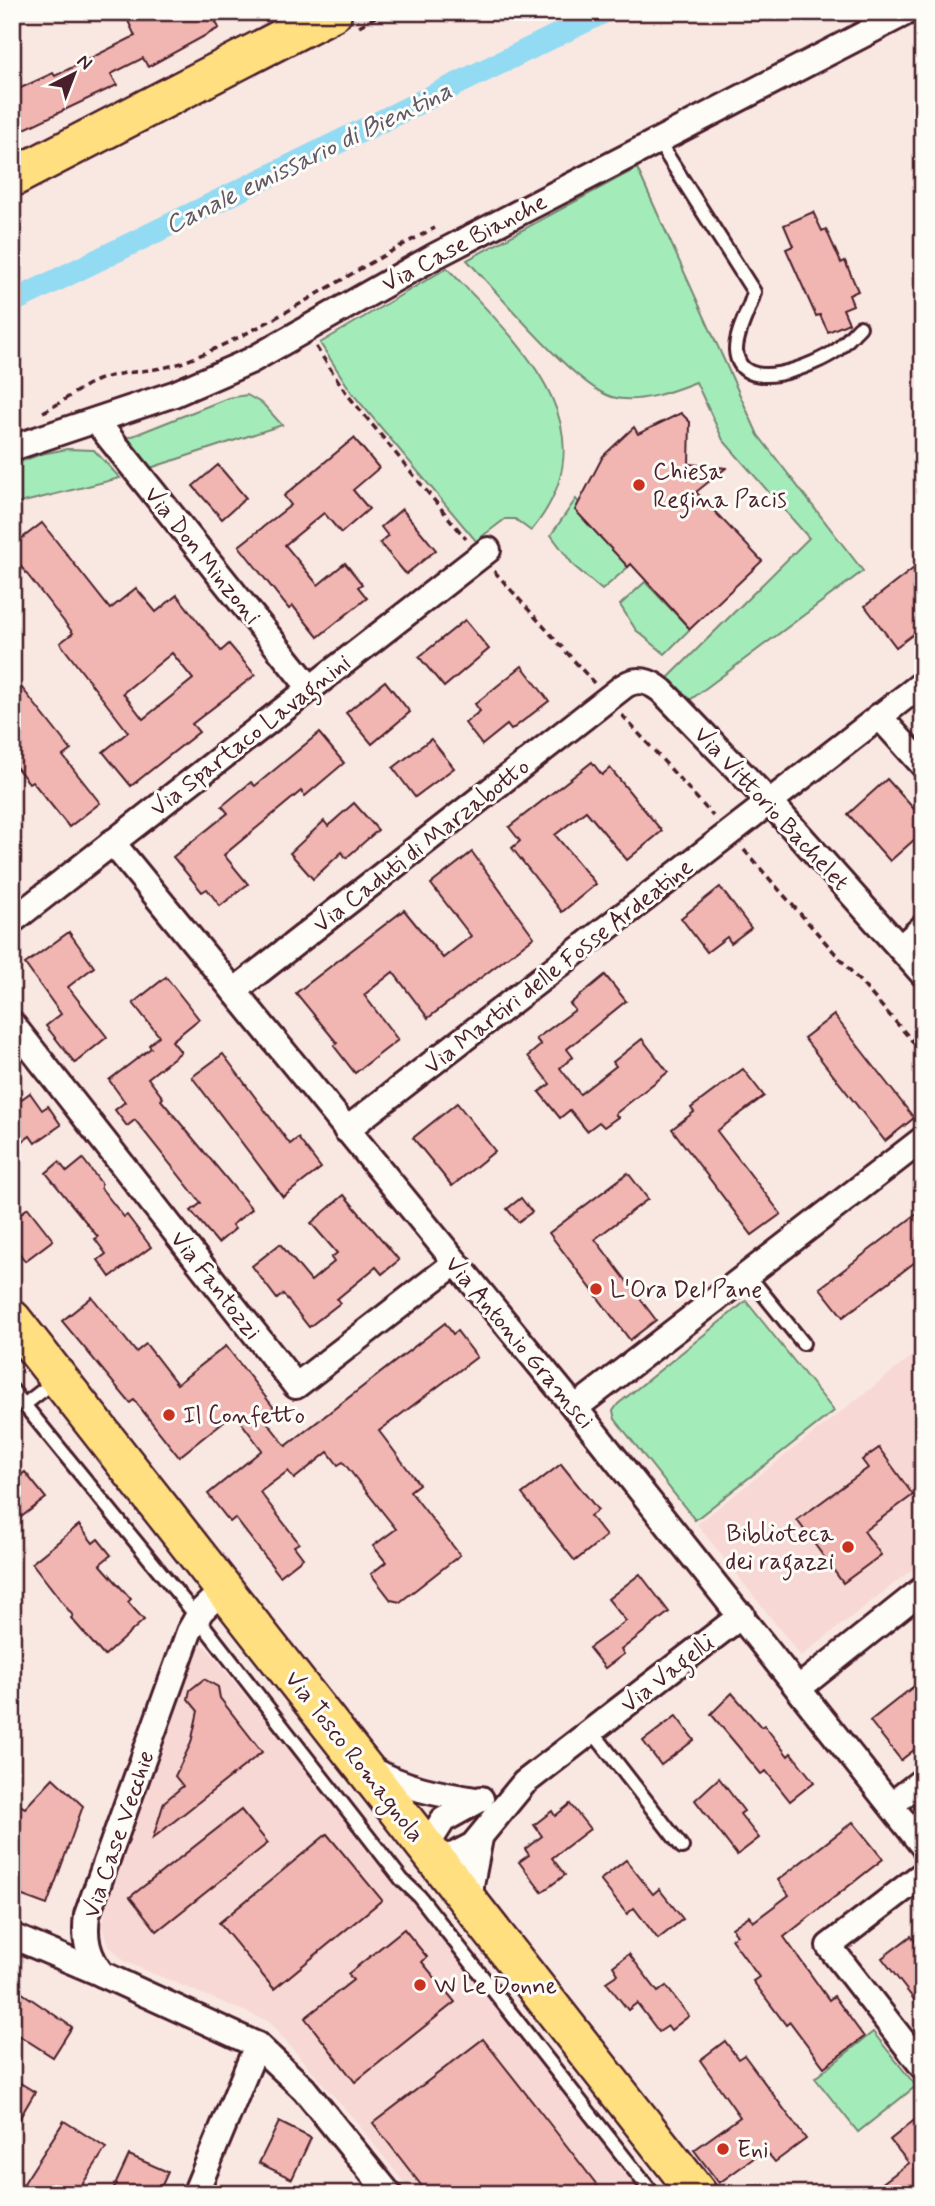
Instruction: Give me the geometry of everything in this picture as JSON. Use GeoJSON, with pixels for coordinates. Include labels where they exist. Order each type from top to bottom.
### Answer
{"type":"FeatureCollection","features":[{"type":"Feature","properties":{"kind":"main road"},"geometry":{"type":"LineString","coordinates":[[12,178],[333,12]]}},
{"type":"Feature","properties":{"kind":"main road","name":"Via Tosco Romagnola"},"geometry":{"type":"LineString","coordinates":[[12,1320],[471,1903],[670,2186]]}},
{"type":"Feature","properties":{"kind":"street","name":"Via Case Bianche"},"geometry":{"type":"LineString","coordinates":[[12,448],[97,422],[174,394],[275,349],[417,266],[907,12]]}},
{"type":"Feature","properties":{"kind":"street","name":"Via Don Minzoni"},"geometry":{"type":"LineString","coordinates":[[97,422],[310,688]]}},
{"type":"Feature","properties":{"kind":"street","name":"Via Spartaco Lavagnini"},"geometry":{"type":"LineString","coordinates":[[12,921],[488,550]]}},
{"type":"Feature","properties":{"kind":"street","name":"Via Vittorio Bachelet"},"geometry":{"type":"LineString","coordinates":[[607,699],[629,683],[646,681],[655,685],[769,802],[923,974]]}},
{"type":"Feature","properties":{"kind":"street","name":"Via Martiri delle Fosse Ardeatine"},"geometry":{"type":"LineString","coordinates":[[346,1130],[923,682]]}},
{"type":"Feature","properties":{"kind":"street","name":"Via Caduti di Marzabotto"},"geometry":{"type":"LineString","coordinates":[[234,991],[607,699]]}},
{"type":"Feature","properties":{"kind":"street"},"geometry":{"type":"LineString","coordinates":[[879,716],[923,765]]}},
{"type":"Feature","properties":{"kind":"street","name":"Via Antonio Gramsci"},"geometry":{"type":"LineString","coordinates":[[113,842],[743,1615],[923,1846]]}},
{"type":"Feature","properties":{"kind":"street"},"geometry":{"type":"LineString","coordinates":[[900,948],[923,927]]}},
{"type":"Feature","properties":{"kind":"street","name":"Via Fantozzi"},"geometry":{"type":"LineString","coordinates":[[12,1024],[296,1386],[455,1263]]}},
{"type":"Feature","properties":{"kind":"street"},"geometry":{"type":"LineString","coordinates":[[575,1408],[923,1139]]}},
{"type":"Feature","properties":{"kind":"street","name":"Via Case Vecchie"},"geometry":{"type":"LineString","coordinates":[[102,1973],[88,1950],[87,1915],[197,1617],[225,1588]]}},
{"type":"Feature","properties":{"kind":"street"},"geometry":{"type":"LineString","coordinates":[[799,1688],[923,1589]]}},
{"type":"Feature","properties":{"kind":"street","name":"Via Vagelli"},"geometry":{"type":"LineString","coordinates":[[524,1783],[476,1800],[443,1820],[434,1830],[430,1852],[464,1851],[480,1838],[524,1783],[743,1615]]}},
{"type":"Feature","properties":{"kind":"street","name":"Via Vagelli"},"geometry":{"type":"LineString","coordinates":[[360,1762],[398,1784],[424,1792],[476,1800]]}},
{"type":"Feature","properties":{"kind":"street"},"geometry":{"type":"LineString","coordinates":[[891,1805],[923,1780]]}},
{"type":"Feature","properties":{"kind":"street","name":"Via Vagelli"},"geometry":{"type":"LineString","coordinates":[[471,1903],[471,1885],[480,1838]]}},
{"type":"Feature","properties":{"kind":"street"},"geometry":{"type":"LineString","coordinates":[[923,1874],[829,1946],[923,2067]]}},
{"type":"Feature","properties":{"kind":"street"},"geometry":{"type":"LineString","coordinates":[[12,1936],[102,1973],[257,2045],[304,2090],[389,2194]]}},
{"type":"Feature","properties":{"kind":"street"},"geometry":{"type":"LineString","coordinates":[[195,2194],[257,2045]]}},
{"type":"Feature","properties":{"kind":"lane"},"geometry":{"type":"LineString","coordinates":[[658,141],[754,292],[736,351],[741,363],[751,373],[762,377],[778,375],[835,351],[860,327]]}},
{"type":"Feature","properties":{"kind":"lane"},"geometry":{"type":"LineString","coordinates":[[748,1275],[803,1343]]}},
{"type":"Feature","properties":{"kind":"lane"},"geometry":{"type":"LineString","coordinates":[[24,1405],[59,1378]]}},
{"type":"Feature","properties":{"kind":"lane"},"geometry":{"type":"LineString","coordinates":[[12,1390],[197,1617],[402,1880],[419,1895],[670,2186]]}},
{"type":"Feature","properties":{"kind":"lane"},"geometry":{"type":"LineString","coordinates":[[592,1731],[682,1847]]}},
{"type":"Feature","properties":{"kind":"path"},"geometry":{"type":"LineString","coordinates":[[32,416],[97,380],[128,372],[164,369],[187,361],[259,326],[438,226]]}},
{"type":"Feature","properties":{"kind":"shaded area"},"geometry":{"type":"Polygon","coordinates":[[[923,1348],[923,1561],[801,1656],[697,1524],[923,1348]]]}},
{"type":"Feature","properties":{"kind":"shaded area"},"geometry":{"type":"Polygon","coordinates":[[[201,1645],[206,1647],[648,2194],[413,2194],[354,2119],[268,2021],[125,1962],[108,1945],[102,1927],[119,1859],[194,1650],[201,1645]]]}},
{"type":"Feature","properties":{"kind":"green space"},"geometry":{"type":"Polygon","coordinates":[[[637,168],[758,435],[863,571],[690,700],[667,679],[809,538],[723,440],[696,382],[655,396],[632,399],[612,397],[596,389],[558,357],[467,260],[637,168]]]}},
{"type":"Feature","properties":{"kind":"green space"},"geometry":{"type":"Polygon","coordinates":[[[447,268],[502,325],[527,356],[547,388],[560,422],[564,457],[555,493],[531,531],[515,519],[505,519],[476,541],[352,393],[320,343],[447,268]]]}},
{"type":"Feature","properties":{"kind":"green space"},"geometry":{"type":"Polygon","coordinates":[[[247,395],[263,404],[282,425],[150,468],[125,439],[228,398],[247,395]]]}},
{"type":"Feature","properties":{"kind":"green space"},"geometry":{"type":"Polygon","coordinates":[[[67,449],[94,450],[120,478],[12,505],[12,465],[41,454],[67,449]]]}},
{"type":"Feature","properties":{"kind":"green space"},"geometry":{"type":"Polygon","coordinates":[[[576,499],[628,567],[602,590],[574,566],[551,535],[576,499]]]}},
{"type":"Feature","properties":{"kind":"green space"},"geometry":{"type":"Polygon","coordinates":[[[645,582],[690,629],[665,654],[636,630],[620,605],[645,582]]]}},
{"type":"Feature","properties":{"kind":"green space"},"geometry":{"type":"Polygon","coordinates":[[[746,1301],[834,1411],[695,1520],[615,1419],[613,1411],[618,1404],[746,1301]]]}},
{"type":"Feature","properties":{"kind":"green space"},"geometry":{"type":"Polygon","coordinates":[[[873,2032],[916,2086],[858,2132],[815,2078],[873,2032]]]}},
{"type":"Feature","properties":{"kind":"building"},"geometry":{"type":"Polygon","coordinates":[[[124,12],[211,12],[219,28],[148,67],[143,58],[111,74],[117,85],[12,135],[12,92],[53,73],[55,76],[135,36],[124,12]]]}},
{"type":"Feature","properties":{"kind":"building"},"geometry":{"type":"Polygon","coordinates":[[[813,212],[822,231],[826,229],[841,263],[845,261],[858,291],[849,295],[853,305],[843,309],[849,323],[828,332],[820,315],[816,316],[786,249],[793,246],[784,225],[813,212]]]}},
{"type":"Feature","properties":{"kind":"building"},"geometry":{"type":"Polygon","coordinates":[[[681,413],[690,422],[689,464],[726,468],[696,492],[762,561],[690,629],[631,564],[628,567],[575,510],[603,456],[634,427],[638,434],[681,413]]]}},
{"type":"Feature","properties":{"kind":"building"},"geometry":{"type":"Polygon","coordinates":[[[354,438],[379,468],[353,490],[369,509],[341,533],[324,513],[285,545],[318,585],[345,563],[362,584],[358,587],[367,598],[318,637],[293,606],[289,609],[239,546],[291,505],[284,496],[354,438]]]}},
{"type":"Feature","properties":{"kind":"building"},"geometry":{"type":"Polygon","coordinates":[[[218,465],[246,498],[222,519],[193,486],[218,465]]]}},
{"type":"Feature","properties":{"kind":"building"},"geometry":{"type":"Polygon","coordinates":[[[402,509],[436,550],[406,574],[380,543],[388,536],[381,527],[402,509]]]}},
{"type":"Feature","properties":{"kind":"building"},"geometry":{"type":"Polygon","coordinates":[[[42,523],[110,609],[136,588],[156,612],[177,595],[221,651],[229,644],[255,675],[192,724],[199,732],[131,786],[103,752],[128,732],[60,643],[73,633],[12,555],[12,546],[42,523]],[[172,653],[123,693],[143,719],[193,679],[172,653]]]}},
{"type":"Feature","properties":{"kind":"building"},"geometry":{"type":"Polygon","coordinates":[[[923,561],[923,627],[896,647],[865,606],[923,561]]]}},
{"type":"Feature","properties":{"kind":"building"},"geometry":{"type":"Polygon","coordinates":[[[465,620],[489,649],[444,687],[419,657],[465,620]]]}},
{"type":"Feature","properties":{"kind":"building"},"geometry":{"type":"Polygon","coordinates":[[[522,666],[549,701],[511,730],[507,725],[482,745],[465,723],[480,711],[475,704],[522,666]]]}},
{"type":"Feature","properties":{"kind":"building"},"geometry":{"type":"Polygon","coordinates":[[[385,681],[410,712],[372,744],[346,713],[385,681]]]}},
{"type":"Feature","properties":{"kind":"building"},"geometry":{"type":"Polygon","coordinates":[[[22,688],[71,750],[63,756],[100,803],[69,827],[32,781],[29,783],[12,762],[12,695],[22,688]]]}},
{"type":"Feature","properties":{"kind":"building"},"geometry":{"type":"Polygon","coordinates":[[[319,733],[344,763],[305,796],[301,791],[224,855],[248,884],[220,906],[207,889],[202,892],[173,857],[228,813],[222,806],[251,782],[255,786],[319,733]]]}},
{"type":"Feature","properties":{"kind":"building"},"geometry":{"type":"Polygon","coordinates":[[[431,739],[454,768],[415,797],[393,768],[431,739]]]}},
{"type":"Feature","properties":{"kind":"building"},"geometry":{"type":"Polygon","coordinates":[[[592,762],[602,775],[610,768],[662,831],[627,860],[586,811],[555,835],[596,884],[562,912],[512,848],[520,841],[509,827],[592,762]]]}},
{"type":"Feature","properties":{"kind":"building"},"geometry":{"type":"Polygon","coordinates":[[[887,779],[923,819],[923,832],[890,861],[848,814],[887,779]]]}},
{"type":"Feature","properties":{"kind":"building"},"geometry":{"type":"Polygon","coordinates":[[[354,803],[378,830],[346,858],[342,852],[313,879],[290,853],[324,821],[328,826],[354,803]]]}},
{"type":"Feature","properties":{"kind":"building"},"geometry":{"type":"Polygon","coordinates":[[[472,852],[534,937],[428,1018],[393,972],[364,995],[398,1040],[355,1073],[334,1046],[337,1043],[296,993],[404,910],[443,958],[471,936],[431,884],[472,852]]]}},
{"type":"Feature","properties":{"kind":"building"},"geometry":{"type":"Polygon","coordinates":[[[720,887],[751,928],[731,943],[727,937],[707,952],[681,918],[720,887]]]}},
{"type":"Feature","properties":{"kind":"building"},"geometry":{"type":"Polygon","coordinates":[[[69,932],[94,967],[68,987],[107,1037],[75,1063],[46,1026],[61,1014],[25,964],[69,932]]]}},
{"type":"Feature","properties":{"kind":"building"},"geometry":{"type":"Polygon","coordinates":[[[605,975],[626,1001],[567,1049],[573,1057],[560,1068],[580,1094],[616,1066],[613,1062],[642,1039],[668,1072],[615,1114],[618,1117],[604,1127],[599,1122],[587,1131],[570,1110],[560,1118],[539,1092],[550,1084],[528,1056],[541,1045],[536,1039],[575,1010],[570,1004],[605,975]]]}},
{"type":"Feature","properties":{"kind":"building"},"geometry":{"type":"Polygon","coordinates":[[[166,977],[199,1019],[172,1041],[181,1052],[148,1078],[163,1098],[161,1100],[252,1209],[232,1225],[235,1229],[218,1243],[191,1211],[201,1203],[135,1120],[127,1126],[115,1110],[125,1102],[109,1080],[151,1048],[149,1045],[159,1036],[133,1003],[166,977]]]}},
{"type":"Feature","properties":{"kind":"building"},"geometry":{"type":"Polygon","coordinates":[[[834,1015],[914,1118],[885,1141],[804,1038],[834,1015]]]}},
{"type":"Feature","properties":{"kind":"building"},"geometry":{"type":"Polygon","coordinates":[[[223,1054],[290,1144],[298,1138],[321,1168],[283,1197],[192,1077],[223,1054]]]}},
{"type":"Feature","properties":{"kind":"building"},"geometry":{"type":"Polygon","coordinates":[[[743,1069],[764,1096],[717,1131],[781,1214],[752,1235],[672,1129],[694,1112],[691,1108],[743,1069]]]}},
{"type":"Feature","properties":{"kind":"building"},"geometry":{"type":"Polygon","coordinates":[[[30,1093],[42,1110],[48,1106],[61,1125],[35,1143],[30,1136],[19,1144],[12,1135],[12,1106],[30,1093]]]}},
{"type":"Feature","properties":{"kind":"building"},"geometry":{"type":"Polygon","coordinates":[[[457,1103],[495,1151],[452,1186],[413,1138],[457,1103]]]}},
{"type":"Feature","properties":{"kind":"building"},"geometry":{"type":"Polygon","coordinates":[[[83,1159],[101,1183],[101,1188],[124,1217],[127,1215],[151,1247],[110,1277],[98,1260],[106,1254],[95,1239],[98,1237],[46,1173],[59,1162],[67,1172],[83,1159]]]}},
{"type":"Feature","properties":{"kind":"building"},"geometry":{"type":"Polygon","coordinates":[[[628,1173],[648,1199],[595,1239],[656,1320],[630,1340],[549,1233],[628,1173]]]}},
{"type":"Feature","properties":{"kind":"building"},"geometry":{"type":"Polygon","coordinates":[[[344,1195],[399,1260],[382,1274],[376,1267],[337,1299],[340,1303],[309,1327],[283,1294],[277,1299],[252,1266],[280,1244],[311,1281],[334,1262],[331,1258],[337,1253],[311,1223],[344,1195]]]}},
{"type":"Feature","properties":{"kind":"building"},"geometry":{"type":"Polygon","coordinates":[[[521,1198],[532,1212],[518,1222],[507,1209],[521,1198]]]}},
{"type":"Feature","properties":{"kind":"building"},"geometry":{"type":"Polygon","coordinates":[[[28,1208],[53,1240],[25,1261],[12,1243],[12,1220],[28,1208]]]}},
{"type":"Feature","properties":{"kind":"building"},"geometry":{"type":"Polygon","coordinates":[[[923,1209],[923,1256],[843,1317],[820,1288],[923,1209]]]}},
{"type":"Feature","properties":{"kind":"building"},"geometry":{"type":"Polygon","coordinates":[[[92,1297],[136,1352],[146,1344],[177,1384],[226,1346],[274,1408],[263,1417],[286,1446],[445,1323],[453,1334],[457,1331],[477,1357],[379,1431],[419,1484],[410,1491],[460,1555],[400,1602],[391,1600],[371,1574],[386,1562],[373,1546],[396,1529],[343,1462],[338,1465],[328,1452],[294,1479],[288,1471],[260,1492],[299,1543],[294,1546],[303,1558],[280,1576],[235,1518],[230,1522],[208,1494],[262,1450],[234,1413],[179,1457],[134,1400],[130,1403],[62,1321],[92,1297]]]}},
{"type":"Feature","properties":{"kind":"building"},"geometry":{"type":"Polygon","coordinates":[[[879,1448],[913,1495],[864,1531],[881,1555],[843,1583],[797,1520],[868,1468],[862,1460],[879,1448]]]}},
{"type":"Feature","properties":{"kind":"building"},"geometry":{"type":"Polygon","coordinates":[[[561,1464],[598,1510],[590,1516],[606,1536],[575,1561],[522,1494],[561,1464]]]}},
{"type":"Feature","properties":{"kind":"building"},"geometry":{"type":"Polygon","coordinates":[[[25,1472],[46,1498],[12,1524],[12,1482],[25,1472]]]}},
{"type":"Feature","properties":{"kind":"building"},"geometry":{"type":"Polygon","coordinates":[[[79,1525],[93,1543],[98,1539],[111,1555],[100,1564],[131,1599],[128,1602],[144,1620],[104,1656],[71,1618],[73,1616],[32,1563],[79,1525]]]}},
{"type":"Feature","properties":{"kind":"building"},"geometry":{"type":"Polygon","coordinates":[[[640,1574],[669,1612],[621,1650],[624,1654],[605,1668],[589,1648],[626,1621],[608,1599],[640,1574]]]}},
{"type":"Feature","properties":{"kind":"building"},"geometry":{"type":"Polygon","coordinates":[[[204,1679],[218,1687],[220,1698],[262,1752],[153,1838],[164,1802],[183,1786],[175,1776],[191,1743],[198,1711],[188,1699],[190,1690],[204,1679]]]}},
{"type":"Feature","properties":{"kind":"building"},"geometry":{"type":"Polygon","coordinates":[[[923,1679],[923,1743],[901,1760],[870,1721],[923,1679]]]}},
{"type":"Feature","properties":{"kind":"building"},"geometry":{"type":"Polygon","coordinates":[[[732,1693],[761,1727],[764,1725],[788,1756],[791,1753],[814,1782],[790,1801],[766,1771],[761,1774],[711,1714],[732,1693]]]}},
{"type":"Feature","properties":{"kind":"building"},"geometry":{"type":"Polygon","coordinates":[[[676,1716],[694,1740],[661,1765],[643,1741],[676,1716]]]}},
{"type":"Feature","properties":{"kind":"building"},"geometry":{"type":"Polygon","coordinates":[[[53,1778],[83,1806],[47,1905],[12,1892],[12,1801],[25,1808],[53,1778]]]}},
{"type":"Feature","properties":{"kind":"building"},"geometry":{"type":"Polygon","coordinates":[[[719,1778],[744,1811],[740,1814],[759,1838],[737,1855],[695,1800],[719,1778]]]}},
{"type":"Feature","properties":{"kind":"building"},"geometry":{"type":"Polygon","coordinates":[[[570,1804],[590,1829],[552,1858],[565,1875],[542,1892],[519,1862],[529,1855],[525,1849],[542,1836],[534,1825],[552,1811],[555,1816],[570,1804]]]}},
{"type":"Feature","properties":{"kind":"building"},"geometry":{"type":"Polygon","coordinates":[[[241,1810],[268,1843],[157,1931],[130,1897],[241,1810]]]}},
{"type":"Feature","properties":{"kind":"building"},"geometry":{"type":"Polygon","coordinates":[[[853,1822],[883,1859],[784,1937],[829,2000],[834,1996],[864,2037],[824,2067],[790,2022],[786,2025],[753,1981],[759,1977],[731,1939],[737,1935],[732,1928],[749,1916],[753,1922],[789,1895],[778,1880],[853,1822]]]}},
{"type":"Feature","properties":{"kind":"building"},"geometry":{"type":"Polygon","coordinates":[[[327,1834],[382,1900],[274,1989],[219,1923],[327,1834]]]}},
{"type":"Feature","properties":{"kind":"building"},"geometry":{"type":"Polygon","coordinates":[[[626,1860],[653,1894],[659,1889],[683,1919],[658,1939],[634,1908],[627,1914],[600,1880],[626,1860]]]}},
{"type":"Feature","properties":{"kind":"building"},"geometry":{"type":"Polygon","coordinates":[[[404,1929],[427,1957],[422,1962],[455,2002],[355,2082],[305,2018],[353,1980],[348,1974],[404,1929]]]}},
{"type":"Feature","properties":{"kind":"building"},"geometry":{"type":"Polygon","coordinates":[[[911,1936],[923,1952],[923,2011],[882,1958],[911,1936]]]}},
{"type":"Feature","properties":{"kind":"building"},"geometry":{"type":"Polygon","coordinates":[[[629,1954],[658,1992],[666,1986],[689,2016],[671,2030],[668,2026],[659,2032],[637,2003],[628,2010],[606,1982],[618,1974],[613,1966],[629,1954]]]}},
{"type":"Feature","properties":{"kind":"building"},"geometry":{"type":"Polygon","coordinates":[[[12,1986],[72,2027],[53,2057],[12,2031],[12,1986]]]}},
{"type":"Feature","properties":{"kind":"building"},"geometry":{"type":"Polygon","coordinates":[[[483,2039],[604,2194],[428,2194],[373,2123],[483,2039]]]}},
{"type":"Feature","properties":{"kind":"building"},"geometry":{"type":"Polygon","coordinates":[[[725,2041],[738,2059],[744,2055],[806,2139],[775,2162],[765,2150],[719,2183],[694,2150],[740,2117],[700,2060],[725,2041]]]}},
{"type":"Feature","properties":{"kind":"building"},"geometry":{"type":"Polygon","coordinates":[[[12,2078],[35,2092],[12,2131],[12,2078]]]}},
{"type":"Feature","properties":{"kind":"building"},"geometry":{"type":"Polygon","coordinates":[[[923,2113],[923,2194],[868,2194],[909,2163],[890,2140],[923,2113]]]}},
{"type":"Feature","properties":{"kind":"building"},"geometry":{"type":"Polygon","coordinates":[[[64,2121],[106,2148],[76,2194],[17,2194],[64,2121]]]}},
{"type":"Feature","properties":{"kind":"building"},"geometry":{"type":"Polygon","coordinates":[[[279,2122],[311,2138],[292,2179],[259,2163],[279,2122]]]}},
{"type":"Feature","properties":{"kind":"building"},"geometry":{"type":"Polygon","coordinates":[[[129,2155],[168,2172],[158,2194],[111,2194],[129,2155]]]}},
{"type":"Feature","properties":{"kind":"waterway","name":"Canale emissario di Bientina"},"geometry":{"type":"LineString","coordinates":[[12,302],[604,12]]}},
{"type":"Feature","properties":{"kind":"place","name":"Chiesa Regina Pacis"},"geometry":{"type":"Point","coordinates":[639,485]}},
{"type":"Feature","properties":{"kind":"place","name":"L'Ora Del Pane"},"geometry":{"type":"Point","coordinates":[596,1289]}},
{"type":"Feature","properties":{"kind":"place","name":"Il Confetto"},"geometry":{"type":"Point","coordinates":[169,1415]}},
{"type":"Feature","properties":{"kind":"place","name":"Biblioteca dei ragazzi"},"geometry":{"type":"Point","coordinates":[848,1547]}},
{"type":"Feature","properties":{"kind":"place","name":"W Le Donne"},"geometry":{"type":"Point","coordinates":[420,1985]}},
{"type":"Feature","properties":{"kind":"place","name":"Eni"},"geometry":{"type":"Point","coordinates":[723,2149]}}]}
